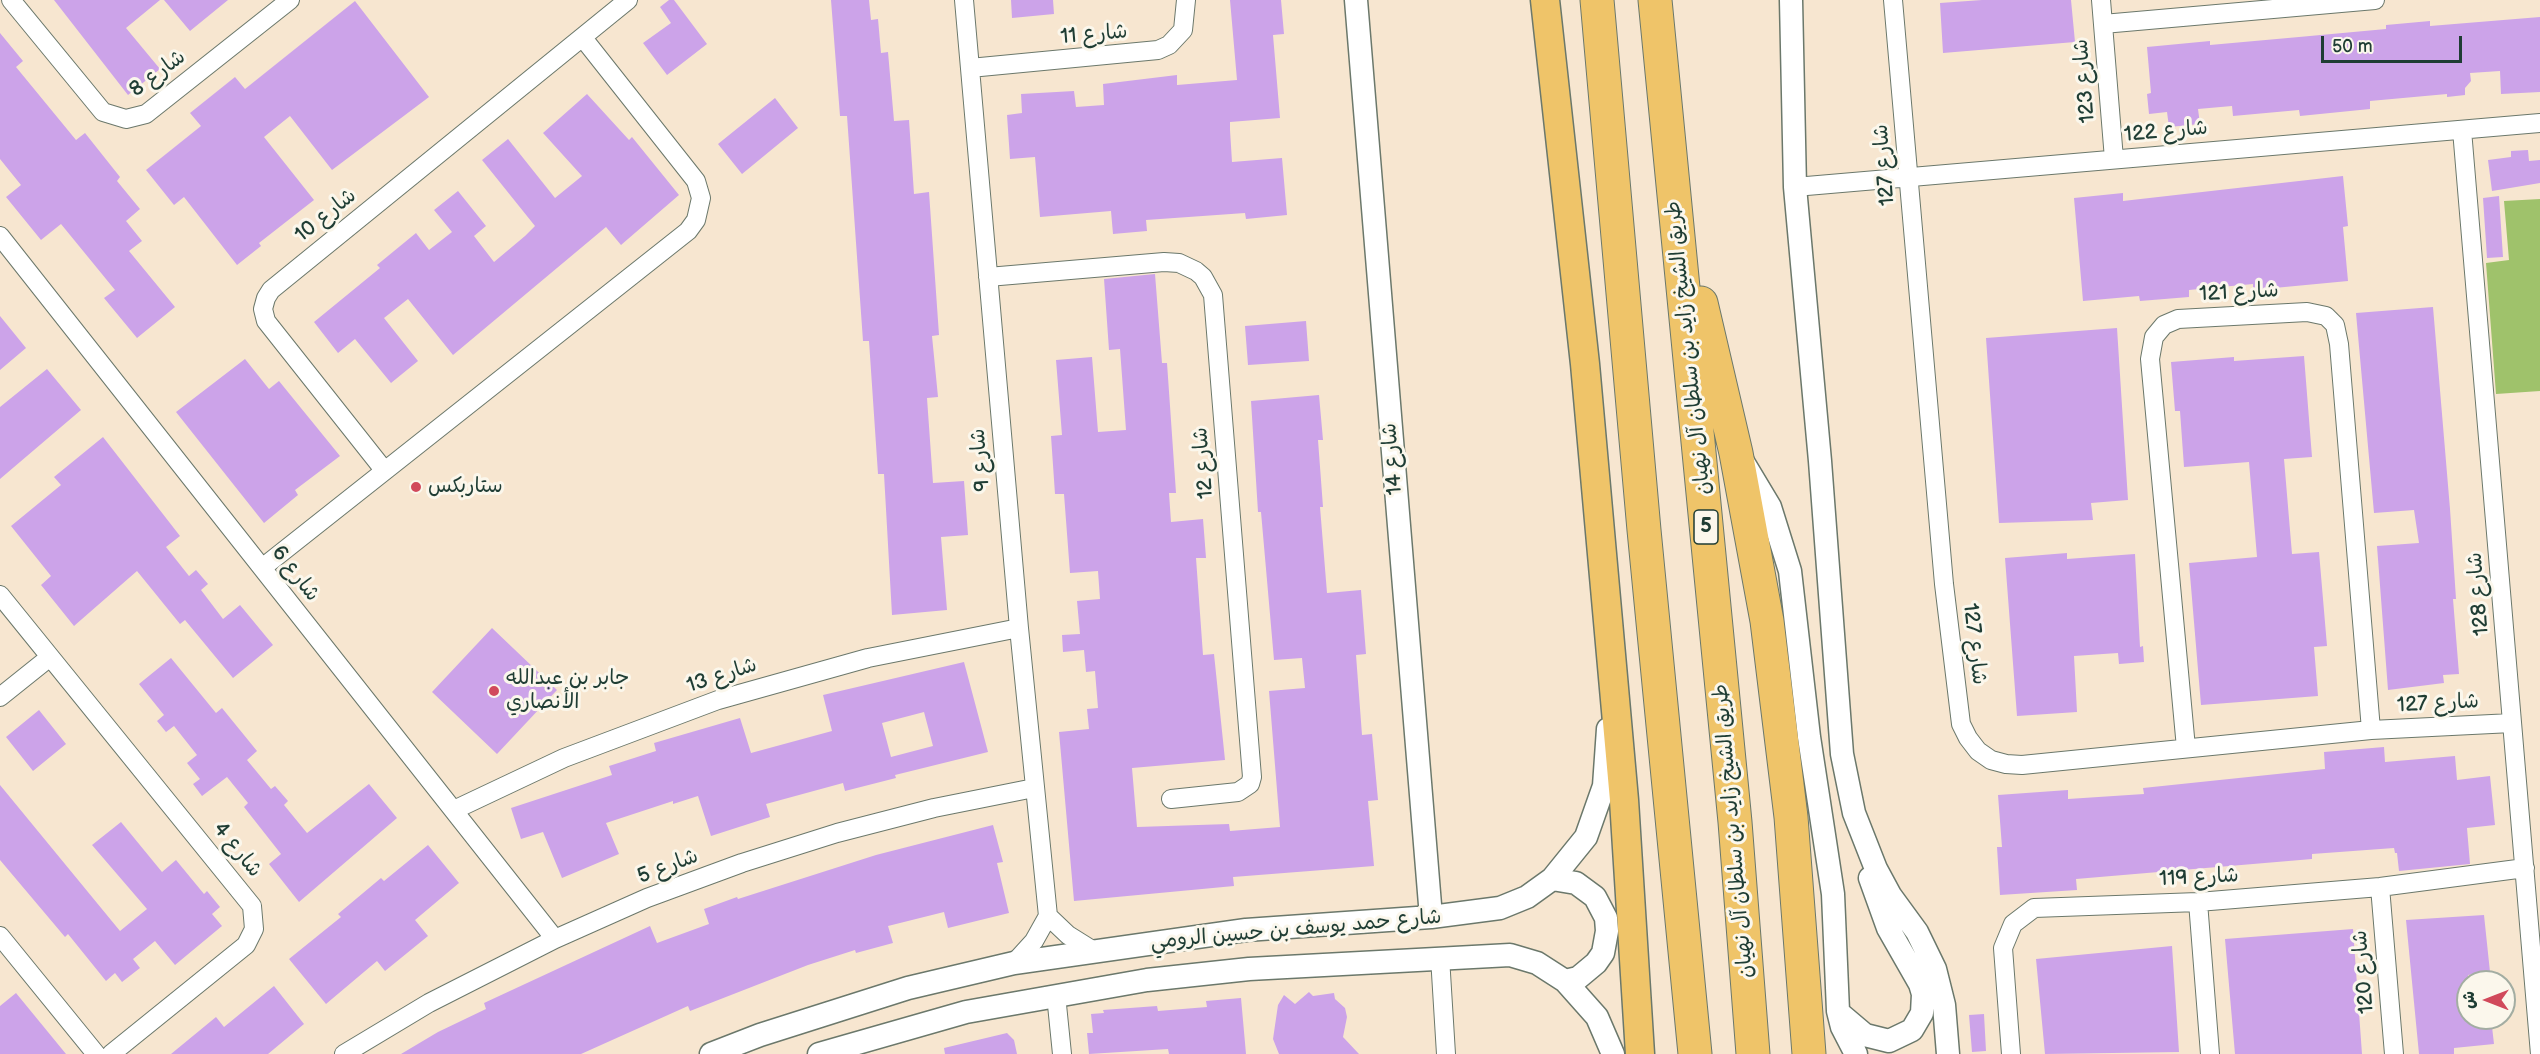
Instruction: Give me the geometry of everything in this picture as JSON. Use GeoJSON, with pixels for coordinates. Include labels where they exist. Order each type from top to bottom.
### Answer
{"type":"FeatureCollection","features":[{"type":"Feature","properties":{"kind":"highway"},"geometry":{"type":"LineString","coordinates":[[1598,0],[1645,542],[1695,1054]]}},
{"type":"Feature","properties":{"kind":"highway","name":"طريق الشيخ زايد بن سلطان آل نهيان"},"geometry":{"type":"LineString","coordinates":[[1655,0],[1735,822],[1753,1054]]}},
{"type":"Feature","properties":{"kind":"highway","name":"5"},"geometry":{"type":"LineString","coordinates":[[1675,204],[1708,328],[1736,453],[1763,600],[1791,817],[1809,1054]]}},
{"type":"Feature","properties":{"kind":"highway"},"geometry":{"type":"LineString","coordinates":[[1687,1054],[1692,1011]]}},
{"type":"Feature","properties":{"kind":"main road"},"geometry":{"type":"LineString","coordinates":[[1545,0],[1585,364],[1624,800],[1640,1054]]}},
{"type":"Feature","properties":{"kind":"street","name":"شارع 8"},"geometry":{"type":"LineString","coordinates":[[12,0],[103,112],[126,119],[146,114],[290,0]]}},
{"type":"Feature","properties":{"kind":"street","name":"شارع 10"},"geometry":{"type":"LineString","coordinates":[[384,470],[266,321],[263,309],[266,297],[271,290],[628,0]]}},
{"type":"Feature","properties":{"kind":"street","name":"شارع 9"},"geometry":{"type":"LineString","coordinates":[[964,0],[1018,628],[1048,916]]}},
{"type":"Feature","properties":{"kind":"street","name":"شارع 11"},"geometry":{"type":"LineString","coordinates":[[970,68],[1158,50],[1169,45],[1183,30],[1186,0]]}},
{"type":"Feature","properties":{"kind":"street","name":"شارع 14"},"geometry":{"type":"LineString","coordinates":[[1356,0],[1431,917]]}},
{"type":"Feature","properties":{"kind":"street"},"geometry":{"type":"LineString","coordinates":[[1791,0],[1791,90],[1795,187],[1820,461],[1838,722],[1847,784],[1864,841],[1879,907],[1920,984],[1924,1004],[1922,1013],[1912,1030],[1889,1041],[1864,1035],[1838,1011]]}},
{"type":"Feature","properties":{"kind":"street","name":"شارع 127"},"geometry":{"type":"LineString","coordinates":[[1893,0],[1941,557],[1961,724],[1978,751],[1991,760],[2006,764],[2371,730],[2512,723]]}},
{"type":"Feature","properties":{"kind":"street","name":"شارع 123"},"geometry":{"type":"LineString","coordinates":[[2101,0],[2114,159]]}},
{"type":"Feature","properties":{"kind":"street"},"geometry":{"type":"LineString","coordinates":[[2103,24],[2374,0]]}},
{"type":"Feature","properties":{"kind":"street"},"geometry":{"type":"LineString","coordinates":[[262,568],[688,231],[696,220],[701,198],[696,181],[583,38]]}},
{"type":"Feature","properties":{"kind":"street","name":"شارع 122"},"geometry":{"type":"LineString","coordinates":[[1795,187],[2540,123]]}},
{"type":"Feature","properties":{"kind":"street","name":"شارع 128"},"geometry":{"type":"LineString","coordinates":[[2462,130],[2512,723],[2525,867],[2535,941],[2540,1054]]}},
{"type":"Feature","properties":{"kind":"street","name":"شارع 6"},"geometry":{"type":"LineString","coordinates":[[0,236],[555,939]]}},
{"type":"Feature","properties":{"kind":"street","name":"شارع 12"},"geometry":{"type":"LineString","coordinates":[[988,277],[1164,262],[1179,263],[1203,277],[1213,295],[1252,777],[1250,784],[1238,792],[1171,799]]}},
{"type":"Feature","properties":{"kind":"street","name":"شارع 121"},"geometry":{"type":"LineString","coordinates":[[2186,748],[2150,359],[2154,337],[2164,325],[2178,319],[2313,312],[2325,316],[2337,331],[2371,730]]}},
{"type":"Feature","properties":{"kind":"street"},"geometry":{"type":"LineString","coordinates":[[1736,453],[1770,507],[1790,571],[1805,707],[1833,894],[1838,1011],[1842,1027],[1856,1054]]}},
{"type":"Feature","properties":{"kind":"street","name":"شارع 4"},"geometry":{"type":"LineString","coordinates":[[0,595],[248,899],[254,914],[254,929],[246,945],[111,1054]]}},
{"type":"Feature","properties":{"kind":"street","name":"شارع 13"},"geometry":{"type":"LineString","coordinates":[[454,810],[564,758],[718,700],[868,658],[1018,628]]}},
{"type":"Feature","properties":{"kind":"street"},"geometry":{"type":"LineString","coordinates":[[0,697],[50,657]]}},
{"type":"Feature","properties":{"kind":"street","name":"شارع حمد يوسف بن حسين الرومي"},"geometry":{"type":"LineString","coordinates":[[711,1054],[771,1031],[897,991],[1014,963],[1092,950],[1246,930],[1431,917],[1500,908],[1527,897],[1552,879],[1586,837],[1599,803],[1606,768],[1611,668]]}},
{"type":"Feature","properties":{"kind":"street","name":"شارع 5"},"geometry":{"type":"LineString","coordinates":[[344,1054],[429,1003],[555,939],[689,883],[837,833],[934,807],[1034,788]]}},
{"type":"Feature","properties":{"kind":"street"},"geometry":{"type":"LineString","coordinates":[[1864,841],[1890,895],[1917,932],[1935,969],[1944,1005],[1948,1054]]}},
{"type":"Feature","properties":{"kind":"street","name":"شارع 119"},"geometry":{"type":"LineString","coordinates":[[2011,1054],[2003,948],[2009,930],[2022,914],[2048,906],[2198,902],[2379,887],[2525,867]]}},
{"type":"Feature","properties":{"kind":"street"},"geometry":{"type":"LineString","coordinates":[[1552,879],[1576,883],[1595,897],[1602,907],[1607,931],[1603,953],[1596,963],[1578,978],[1565,981]]}},
{"type":"Feature","properties":{"kind":"street","name":"شارع 120"},"geometry":{"type":"LineString","coordinates":[[2379,887],[2394,1054]]}},
{"type":"Feature","properties":{"kind":"street"},"geometry":{"type":"LineString","coordinates":[[2198,902],[2210,1054]]}},
{"type":"Feature","properties":{"kind":"street"},"geometry":{"type":"LineString","coordinates":[[1014,963],[1034,941],[1048,916],[1068,935],[1092,950]]}},
{"type":"Feature","properties":{"kind":"street"},"geometry":{"type":"LineString","coordinates":[[0,936],[96,1054]]}},
{"type":"Feature","properties":{"kind":"street","name":"شارع حمد يوسف بن حسين الرومي"},"geometry":{"type":"LineString","coordinates":[[819,1054],[917,1024],[1056,995],[1249,969],[1510,955],[1537,963],[1565,981],[1597,1017],[1613,1054]]}},
{"type":"Feature","properties":{"kind":"street"},"geometry":{"type":"LineString","coordinates":[[1440,957],[1446,1054]]}},
{"type":"Feature","properties":{"kind":"street"},"geometry":{"type":"LineString","coordinates":[[1056,995],[1062,1054]]}},
{"type":"Feature","properties":{"kind":"green space"},"geometry":{"type":"Polygon","coordinates":[[[2540,199],[2540,391],[2496,394],[2486,263],[2509,260],[2504,201],[2540,199]]]}},
{"type":"Feature","properties":{"kind":"building"},"geometry":{"type":"Polygon","coordinates":[[[54,0],[160,0],[126,28],[160,69],[128,95],[54,0]]]}},
{"type":"Feature","properties":{"kind":"building"},"geometry":{"type":"Polygon","coordinates":[[[164,0],[228,0],[190,31],[164,0]]]}},
{"type":"Feature","properties":{"kind":"building"},"geometry":{"type":"Polygon","coordinates":[[[669,0],[674,0],[707,44],[667,75],[643,43],[671,23],[660,7],[669,0]]]}},
{"type":"Feature","properties":{"kind":"building"},"geometry":{"type":"Polygon","coordinates":[[[831,0],[869,0],[871,20],[878,19],[881,53],[888,52],[894,121],[909,120],[914,194],[929,192],[939,335],[932,336],[938,397],[927,398],[933,483],[964,481],[968,535],[941,537],[947,610],[892,615],[884,474],[878,474],[869,341],[863,341],[847,116],[840,116],[831,0]]]}},
{"type":"Feature","properties":{"kind":"building"},"geometry":{"type":"Polygon","coordinates":[[[1011,0],[1053,0],[1054,14],[1012,18],[1011,0]]]}},
{"type":"Feature","properties":{"kind":"building"},"geometry":{"type":"Polygon","coordinates":[[[1230,0],[1281,0],[1284,34],[1273,35],[1280,118],[1230,122],[1230,130],[1232,162],[1282,158],[1287,215],[1246,219],[1245,213],[1146,220],[1147,231],[1113,234],[1111,211],[1040,217],[1035,157],[1010,159],[1007,115],[1022,113],[1021,94],[1074,91],[1076,107],[1104,105],[1103,84],[1177,75],[1177,85],[1237,80],[1230,0]]]}},
{"type":"Feature","properties":{"kind":"building"},"geometry":{"type":"Polygon","coordinates":[[[1982,0],[2071,0],[2075,42],[1943,53],[1940,3],[1982,0]]]}},
{"type":"Feature","properties":{"kind":"building"},"geometry":{"type":"Polygon","coordinates":[[[355,1],[429,97],[332,170],[290,116],[264,137],[314,200],[259,243],[261,246],[237,265],[184,197],[174,205],[146,170],[201,126],[190,113],[235,77],[245,89],[355,1]]]}},
{"type":"Feature","properties":{"kind":"building"},"geometry":{"type":"Polygon","coordinates":[[[2540,17],[2540,92],[2501,94],[2500,71],[2470,73],[2471,81],[2465,88],[2465,95],[2447,97],[2447,94],[2370,101],[2370,109],[2300,116],[2299,110],[2233,116],[2232,106],[2198,109],[2200,124],[2169,127],[2167,112],[2149,114],[2147,94],[2151,93],[2147,47],[2210,41],[2210,45],[2299,37],[2386,29],[2386,25],[2430,21],[2430,26],[2540,17]]]}},
{"type":"Feature","properties":{"kind":"building"},"geometry":{"type":"Polygon","coordinates":[[[0,33],[23,61],[16,67],[76,140],[85,133],[120,177],[117,181],[140,209],[126,221],[142,241],[129,251],[175,307],[137,338],[104,298],[115,290],[61,224],[41,240],[6,197],[21,185],[0,159],[0,33]]]}},
{"type":"Feature","properties":{"kind":"building"},"geometry":{"type":"Polygon","coordinates":[[[587,94],[629,140],[632,137],[679,195],[621,245],[606,227],[453,355],[408,299],[384,318],[418,361],[391,383],[355,339],[338,353],[314,322],[380,268],[377,265],[416,233],[429,250],[452,232],[434,210],[458,191],[486,226],[474,236],[494,262],[535,226],[482,160],[508,139],[555,198],[582,176],[543,133],[587,94]]]}},
{"type":"Feature","properties":{"kind":"building"},"geometry":{"type":"Polygon","coordinates":[[[775,98],[798,128],[742,174],[718,144],[775,98]]]}},
{"type":"Feature","properties":{"kind":"building"},"geometry":{"type":"Polygon","coordinates":[[[2528,150],[2529,161],[2540,160],[2540,183],[2492,191],[2488,160],[2511,157],[2511,151],[2528,150]]]}},
{"type":"Feature","properties":{"kind":"building"},"geometry":{"type":"Polygon","coordinates":[[[2343,176],[2348,226],[2343,227],[2348,281],[2253,290],[2253,284],[2189,290],[2189,297],[2140,301],[2139,296],[2083,301],[2074,198],[2123,193],[2123,201],[2343,176]]]}},
{"type":"Feature","properties":{"kind":"building"},"geometry":{"type":"Polygon","coordinates":[[[2499,196],[2503,257],[2487,258],[2483,198],[2499,196]]]}},
{"type":"Feature","properties":{"kind":"building"},"geometry":{"type":"Polygon","coordinates":[[[1155,274],[1162,363],[1167,363],[1176,493],[1169,493],[1171,522],[1203,519],[1206,558],[1196,558],[1203,655],[1214,654],[1225,760],[1132,768],[1137,827],[1229,824],[1230,831],[1280,827],[1269,691],[1305,688],[1302,658],[1274,660],[1261,512],[1258,512],[1251,401],[1319,395],[1323,440],[1318,440],[1323,507],[1320,507],[1327,593],[1361,590],[1366,654],[1356,655],[1362,735],[1372,734],[1378,800],[1368,801],[1374,866],[1233,877],[1234,886],[1074,901],[1059,732],[1089,729],[1087,709],[1098,708],[1095,671],[1086,672],[1084,650],[1063,652],[1062,635],[1080,634],[1077,601],[1100,599],[1098,571],[1070,573],[1064,494],[1055,494],[1051,436],[1062,435],[1056,360],[1092,357],[1098,432],[1126,430],[1120,349],[1109,350],[1104,279],[1155,274]]]}},
{"type":"Feature","properties":{"kind":"building"},"geometry":{"type":"Polygon","coordinates":[[[2433,307],[2450,509],[2456,599],[2453,599],[2459,674],[2443,675],[2444,683],[2388,690],[2377,546],[2419,543],[2414,510],[2374,513],[2356,313],[2433,307]]]}},
{"type":"Feature","properties":{"kind":"building"},"geometry":{"type":"Polygon","coordinates":[[[0,316],[26,348],[0,370],[0,316]]]}},
{"type":"Feature","properties":{"kind":"building"},"geometry":{"type":"Polygon","coordinates":[[[1306,321],[1309,361],[1248,365],[1245,326],[1306,321]]]}},
{"type":"Feature","properties":{"kind":"building"},"geometry":{"type":"Polygon","coordinates":[[[2117,328],[2128,500],[2091,503],[2093,520],[1999,523],[1986,338],[2117,328]]]}},
{"type":"Feature","properties":{"kind":"building"},"geometry":{"type":"Polygon","coordinates":[[[2304,356],[2312,457],[2284,459],[2292,554],[2319,552],[2327,646],[2314,647],[2318,696],[2201,705],[2189,563],[2257,557],[2249,462],[2184,467],[2180,411],[2175,411],[2171,362],[2234,357],[2234,361],[2304,356]]]}},
{"type":"Feature","properties":{"kind":"building"},"geometry":{"type":"Polygon","coordinates":[[[245,359],[269,389],[279,381],[340,456],[295,490],[298,495],[264,523],[176,412],[245,359]]]}},
{"type":"Feature","properties":{"kind":"building"},"geometry":{"type":"Polygon","coordinates":[[[47,369],[81,410],[0,479],[0,407],[47,369]]]}},
{"type":"Feature","properties":{"kind":"building"},"geometry":{"type":"Polygon","coordinates":[[[103,437],[180,536],[166,547],[189,576],[196,570],[208,584],[201,590],[223,619],[240,605],[273,645],[233,678],[185,620],[180,624],[137,571],[74,626],[41,585],[51,576],[11,526],[61,485],[54,477],[103,437]]]}},
{"type":"Feature","properties":{"kind":"building"},"geometry":{"type":"Polygon","coordinates":[[[2067,553],[2067,559],[2135,554],[2140,647],[2143,646],[2144,662],[2119,664],[2118,653],[2074,656],[2077,712],[2017,716],[2005,558],[2067,553]]]}},
{"type":"Feature","properties":{"kind":"building","name":"جابر بن عبدالله الأنصاري"},"geometry":{"type":"Polygon","coordinates":[[[492,628],[557,690],[497,754],[432,692],[492,628]]]}},
{"type":"Feature","properties":{"kind":"building"},"geometry":{"type":"Polygon","coordinates":[[[171,658],[216,713],[222,708],[257,751],[247,760],[271,789],[275,786],[288,801],[284,805],[307,833],[369,784],[397,818],[299,902],[269,864],[281,854],[244,807],[248,803],[227,777],[202,796],[193,784],[200,779],[187,763],[197,755],[174,726],[166,732],[157,721],[164,715],[139,684],[171,658]]]}},
{"type":"Feature","properties":{"kind":"building"},"geometry":{"type":"Polygon","coordinates":[[[964,662],[988,752],[895,775],[896,778],[845,791],[843,783],[766,804],[770,817],[711,836],[698,796],[673,804],[673,801],[606,823],[619,854],[562,878],[543,832],[521,839],[511,808],[612,775],[609,766],[656,751],[654,743],[740,718],[751,753],[832,731],[823,695],[964,662]],[[924,712],[882,723],[891,757],[933,746],[924,712]]]}},
{"type":"Feature","properties":{"kind":"building"},"geometry":{"type":"Polygon","coordinates":[[[39,710],[66,744],[33,771],[6,737],[39,710]]]}},
{"type":"Feature","properties":{"kind":"building"},"geometry":{"type":"Polygon","coordinates":[[[2384,747],[2385,762],[2455,756],[2457,780],[2490,776],[2495,825],[2467,828],[2470,864],[2399,871],[2397,853],[2394,848],[2312,854],[2312,859],[2076,879],[2077,890],[2000,895],[1997,847],[2002,847],[1998,795],[2068,790],[2068,799],[2144,794],[2143,788],[2325,769],[2324,752],[2384,747]]]}},
{"type":"Feature","properties":{"kind":"building"},"geometry":{"type":"Polygon","coordinates":[[[0,785],[120,931],[147,909],[92,845],[121,822],[162,872],[176,860],[204,894],[207,891],[220,907],[212,914],[222,926],[175,965],[155,941],[133,959],[140,968],[122,982],[115,973],[106,981],[68,934],[65,937],[0,860],[0,785]]]}},
{"type":"Feature","properties":{"kind":"building"},"geometry":{"type":"Polygon","coordinates":[[[993,825],[1003,862],[997,863],[1009,913],[948,928],[944,912],[888,926],[893,943],[856,953],[855,950],[808,965],[690,1011],[688,1006],[581,1054],[401,1054],[438,1032],[486,1009],[484,1003],[650,926],[657,943],[709,924],[704,909],[737,897],[738,899],[876,855],[993,825]]]}},
{"type":"Feature","properties":{"kind":"building"},"geometry":{"type":"Polygon","coordinates":[[[428,845],[459,883],[415,920],[428,936],[385,971],[377,961],[326,1004],[289,959],[341,917],[338,914],[381,878],[384,881],[428,845]]]}},
{"type":"Feature","properties":{"kind":"building"},"geometry":{"type":"Polygon","coordinates":[[[2484,915],[2490,970],[2456,970],[2456,1030],[2492,1030],[2494,1044],[2454,1048],[2454,1054],[2419,1054],[2406,920],[2484,915]]]}},
{"type":"Feature","properties":{"kind":"building"},"geometry":{"type":"Polygon","coordinates":[[[2353,929],[2362,1054],[2235,1054],[2225,939],[2353,929]]]}},
{"type":"Feature","properties":{"kind":"building"},"geometry":{"type":"Polygon","coordinates":[[[2172,946],[2179,1052],[2045,1054],[2036,959],[2172,946]]]}},
{"type":"Feature","properties":{"kind":"building"},"geometry":{"type":"Polygon","coordinates":[[[274,986],[304,1024],[268,1054],[171,1054],[216,1017],[224,1027],[274,986]]]}},
{"type":"Feature","properties":{"kind":"building"},"geometry":{"type":"Polygon","coordinates":[[[1309,992],[1313,996],[1334,993],[1335,999],[1345,1008],[1347,1017],[1343,1037],[1359,1054],[1279,1054],[1273,1039],[1278,1005],[1284,995],[1295,1004],[1309,992]]]}},
{"type":"Feature","properties":{"kind":"building"},"geometry":{"type":"Polygon","coordinates":[[[16,993],[66,1054],[0,1054],[0,1006],[16,993]]]}},
{"type":"Feature","properties":{"kind":"building"},"geometry":{"type":"Polygon","coordinates":[[[1241,998],[1246,1054],[1169,1054],[1168,1049],[1089,1054],[1087,1033],[1093,1033],[1091,1014],[1104,1013],[1103,1010],[1157,1006],[1158,1011],[1207,1007],[1206,1001],[1241,998]]]}},
{"type":"Feature","properties":{"kind":"building"},"geometry":{"type":"Polygon","coordinates":[[[1984,1014],[1986,1051],[1972,1052],[1969,1015],[1984,1014]]]}},
{"type":"Feature","properties":{"kind":"building"},"geometry":{"type":"Polygon","coordinates":[[[1007,1033],[1014,1040],[1017,1054],[945,1054],[944,1048],[1007,1033]]]}},
{"type":"Feature","properties":{"kind":"place","name":"ستاربكس"},"geometry":{"type":"Point","coordinates":[416,487]}},
{"type":"Feature","properties":{"kind":"place","name":"جابر بن عبدالله الأنصاري"},"geometry":{"type":"Point","coordinates":[494,691]}}]}
